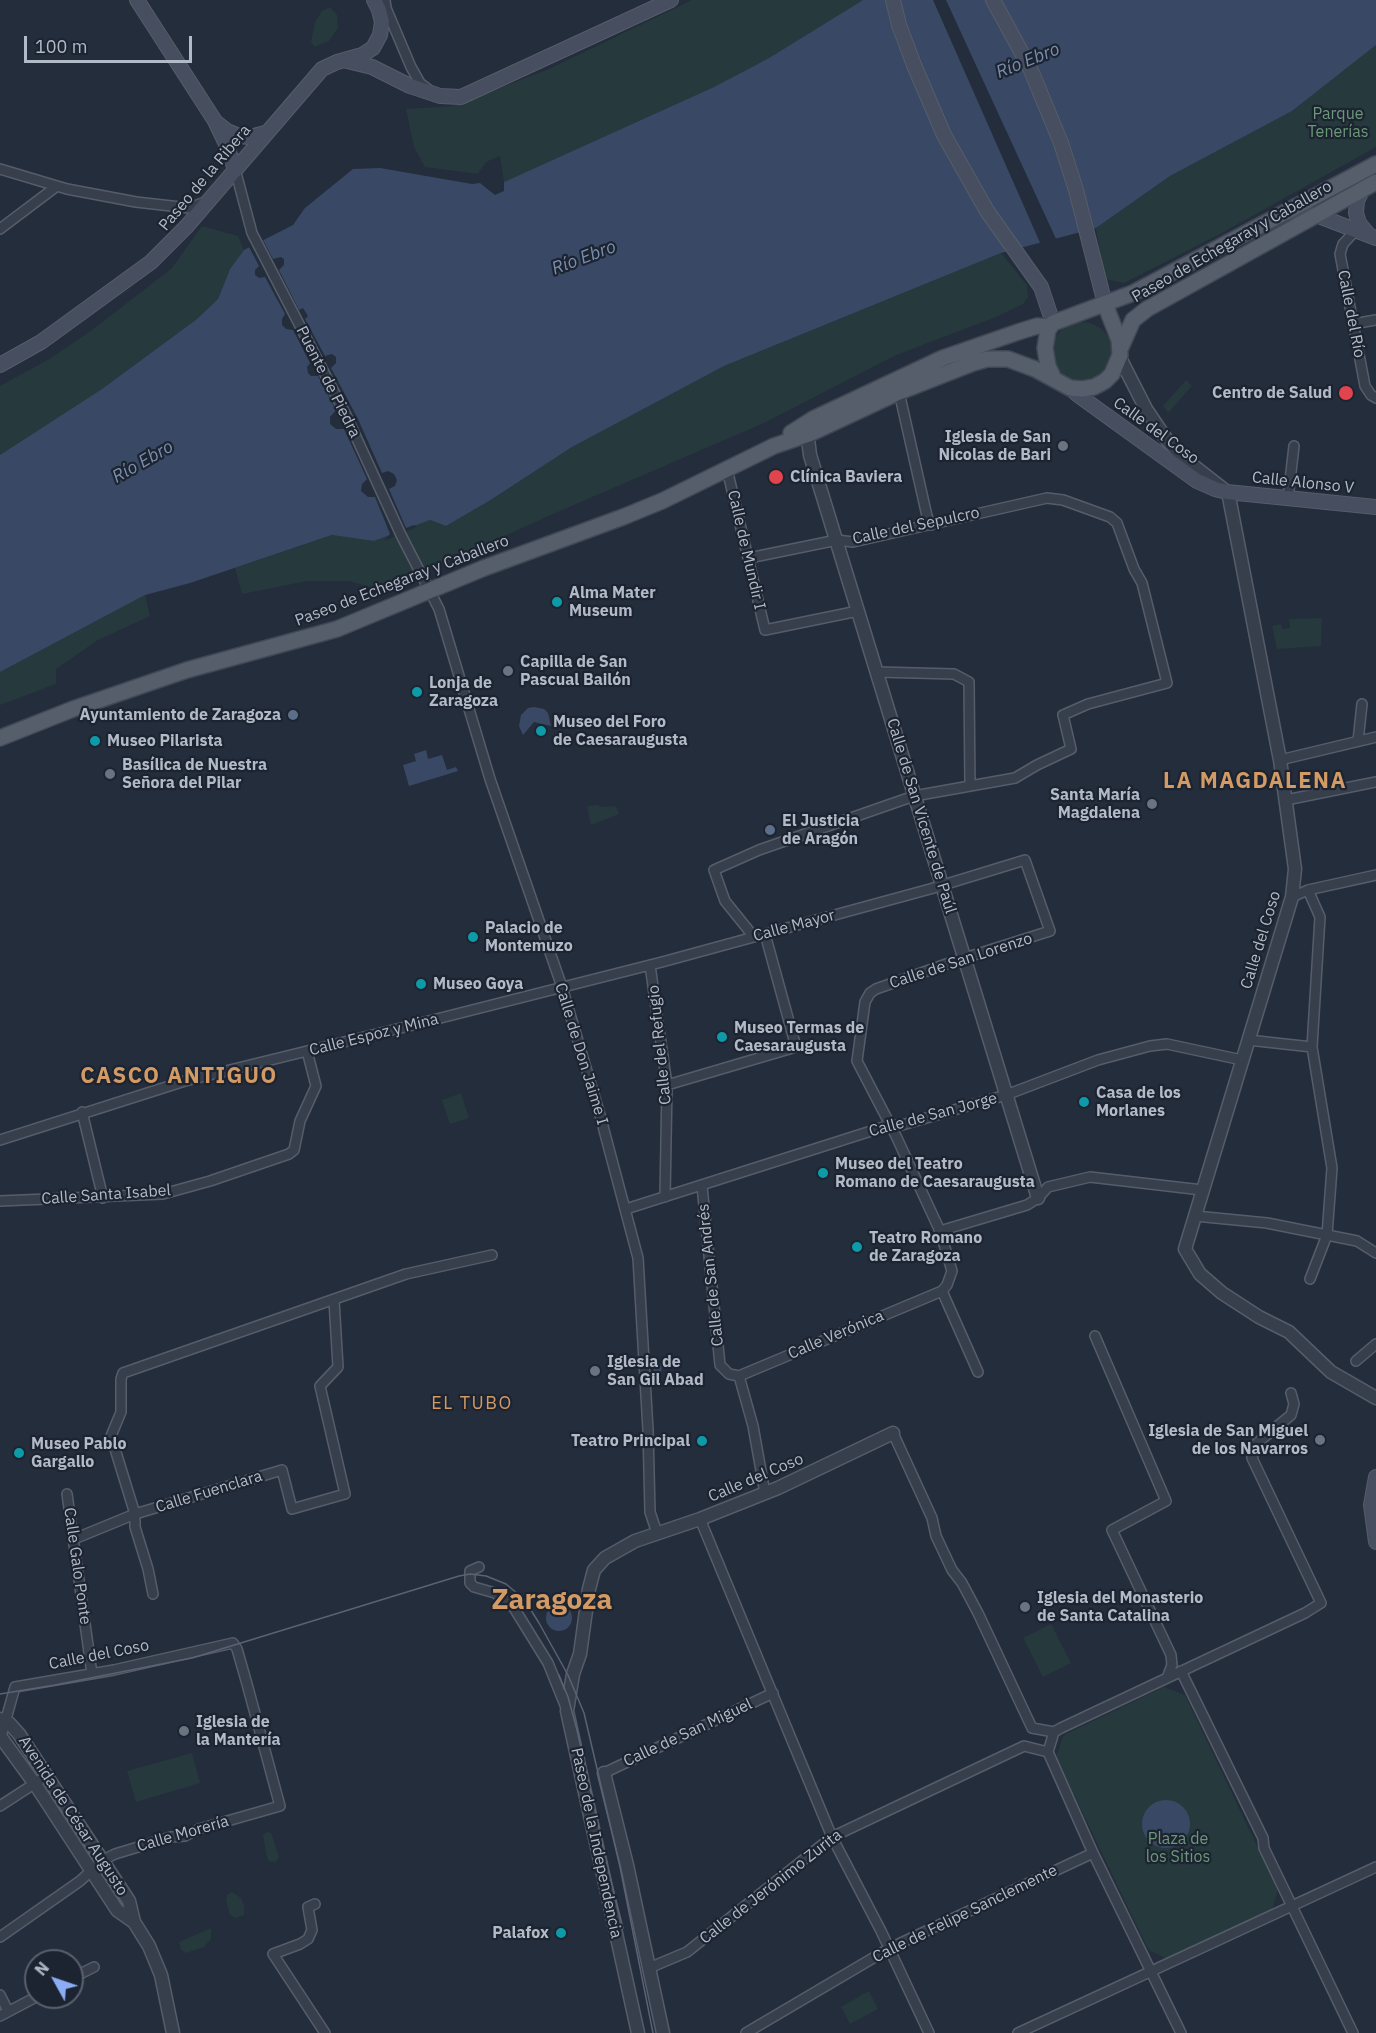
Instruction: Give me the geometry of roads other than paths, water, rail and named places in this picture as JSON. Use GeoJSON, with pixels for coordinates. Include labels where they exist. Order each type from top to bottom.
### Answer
{"type":"FeatureCollection","features":[{"type":"Feature","properties":{"kind":"main road"},"geometry":{"type":"LineString","coordinates":[[137,0],[215,121],[235,170]]}},
{"type":"Feature","properties":{"kind":"main road","name":"Paseo de la Ribera"},"geometry":{"type":"LineString","coordinates":[[0,365],[41,342],[151,262],[169,246],[322,69],[330,64],[367,52],[376,43],[380,35],[382,16],[374,0]]}},
{"type":"Feature","properties":{"kind":"main road"},"geometry":{"type":"LineString","coordinates":[[345,60],[372,67],[410,86],[437,95],[447,98],[461,97],[671,0]]}},
{"type":"Feature","properties":{"kind":"main road"},"geometry":{"type":"LineString","coordinates":[[892,0],[914,65],[944,135],[992,219],[1041,287],[1052,325]]}},
{"type":"Feature","properties":{"kind":"main road"},"geometry":{"type":"LineString","coordinates":[[993,0],[1030,68],[1058,134],[1076,190],[1093,264],[1105,304],[1117,333],[1120,353],[1112,374],[1094,387],[1070,388],[1054,379],[1045,357],[1046,337],[1052,325],[1105,304]]}},
{"type":"Feature","properties":{"kind":"main road"},"geometry":{"type":"LineString","coordinates":[[215,121],[227,131],[239,136],[256,136],[265,133]]}},
{"type":"Feature","properties":{"kind":"main road","name":"Paseo de Echegaray y Caballero"},"geometry":{"type":"LineString","coordinates":[[1105,304],[1133,293],[1376,164]]}},
{"type":"Feature","properties":{"kind":"main road"},"geometry":{"type":"LineString","coordinates":[[1367,235],[1356,213],[1357,201],[1369,185]]}},
{"type":"Feature","properties":{"kind":"main road","name":"Paseo de Echegaray y Caballero"},"geometry":{"type":"LineString","coordinates":[[1120,353],[1129,326],[1148,309],[1369,185]]}},
{"type":"Feature","properties":{"kind":"main road"},"geometry":{"type":"LineString","coordinates":[[1287,213],[1301,212],[1316,215],[1367,235]]}},
{"type":"Feature","properties":{"kind":"main road","name":"Paseo de Echegaray y Caballero"},"geometry":{"type":"LineString","coordinates":[[774,446],[804,425],[827,413],[957,353],[1037,326],[1052,325]]}},
{"type":"Feature","properties":{"kind":"main road","name":"Paseo de Echegaray y Caballero"},"geometry":{"type":"LineString","coordinates":[[0,738],[73,709],[188,670],[337,629],[484,568],[633,513],[774,446],[809,434],[959,367],[998,358],[1017,362],[1054,379]]}},
{"type":"Feature","properties":{"kind":"main road","name":"Calle del Coso"},"geometry":{"type":"LineString","coordinates":[[1070,388],[1197,481],[1227,492]]}},
{"type":"Feature","properties":{"kind":"main road","name":"Calle Alonso V"},"geometry":{"type":"LineString","coordinates":[[1227,492],[1376,507]]}},
{"type":"Feature","properties":{"kind":"main road"},"geometry":{"type":"LineString","coordinates":[[1376,1478],[1371,1505],[1376,1542]]}},
{"type":"Feature","properties":{"kind":"street"},"geometry":{"type":"LineString","coordinates":[[385,0],[386,8],[416,77],[437,95]]}},
{"type":"Feature","properties":{"kind":"street"},"geometry":{"type":"LineString","coordinates":[[0,169],[57,186],[115,199],[164,206],[189,208],[211,199]]}},
{"type":"Feature","properties":{"kind":"street","name":"Puente de Piedra"},"geometry":{"type":"LineString","coordinates":[[235,170],[252,233],[346,415],[401,535],[430,591]]}},
{"type":"Feature","properties":{"kind":"street"},"geometry":{"type":"LineString","coordinates":[[0,229],[57,186]]}},
{"type":"Feature","properties":{"kind":"street","name":"Calle del Río"},"geometry":{"type":"LineString","coordinates":[[1367,235],[1343,244],[1340,254],[1365,386],[1376,398]]}},
{"type":"Feature","properties":{"kind":"street"},"geometry":{"type":"LineString","coordinates":[[1353,324],[1376,320]]}},
{"type":"Feature","properties":{"kind":"street","name":"Calle del Coso"},"geometry":{"type":"LineString","coordinates":[[1120,353],[1146,409],[1167,440],[1186,460],[1227,492],[1280,760],[1295,869],[1292,897],[1242,1060],[1196,1189],[1195,1216],[1185,1249],[1200,1274],[1222,1293],[1259,1317],[1289,1332],[1331,1372],[1376,1398]]}},
{"type":"Feature","properties":{"kind":"street"},"geometry":{"type":"LineString","coordinates":[[899,392],[931,525]]}},
{"type":"Feature","properties":{"kind":"street"},"geometry":{"type":"LineString","coordinates":[[809,434],[815,423],[827,413]]}},
{"type":"Feature","properties":{"kind":"street","name":"Calle de San Vicente de Paúl"},"geometry":{"type":"LineString","coordinates":[[809,434],[810,455],[1038,1198]]}},
{"type":"Feature","properties":{"kind":"street"},"geometry":{"type":"LineString","coordinates":[[1288,498],[1294,446]]}},
{"type":"Feature","properties":{"kind":"street","name":"Calle de Mundir I"},"geometry":{"type":"LineString","coordinates":[[727,469],[765,630],[858,611]]}},
{"type":"Feature","properties":{"kind":"street","name":"Calle del Sepulcro"},"geometry":{"type":"LineString","coordinates":[[749,558],[837,540],[853,542],[1047,498],[1063,500],[1114,519],[1135,572],[1140,578],[1167,683],[1088,704],[1063,715],[1071,749],[1015,778],[970,786]]}},
{"type":"Feature","properties":{"kind":"street","name":"Calle de Don Jaime I"},"geometry":{"type":"LineString","coordinates":[[430,591],[439,609],[490,779],[562,987],[638,1258],[648,1430],[650,1512],[657,1533]]}},
{"type":"Feature","properties":{"kind":"street"},"geometry":{"type":"LineString","coordinates":[[754,937],[725,901],[714,870],[750,854],[914,796],[970,786],[969,682],[954,674],[877,672]]}},
{"type":"Feature","properties":{"kind":"street"},"geometry":{"type":"LineString","coordinates":[[1358,741],[1362,704]]}},
{"type":"Feature","properties":{"kind":"street"},"geometry":{"type":"LineString","coordinates":[[1280,760],[1376,737]]}},
{"type":"Feature","properties":{"kind":"street"},"geometry":{"type":"LineString","coordinates":[[1286,800],[1376,782]]}},
{"type":"Feature","properties":{"kind":"street","name":"Calle Mayor"},"geometry":{"type":"LineString","coordinates":[[562,987],[942,886],[1025,861],[1050,931]]}},
{"type":"Feature","properties":{"kind":"street"},"geometry":{"type":"LineString","coordinates":[[1292,897],[1308,890],[1376,874]]}},
{"type":"Feature","properties":{"kind":"street"},"geometry":{"type":"LineString","coordinates":[[1308,890],[1320,917],[1312,1047],[1332,1168],[1327,1235],[1310,1278]]}},
{"type":"Feature","properties":{"kind":"street","name":"Calle de San Lorenzo"},"geometry":{"type":"LineString","coordinates":[[890,1125],[857,1061],[865,1002],[870,993],[876,989],[1050,931]]}},
{"type":"Feature","properties":{"kind":"street"},"geometry":{"type":"LineString","coordinates":[[667,1085],[796,1047],[765,934]]}},
{"type":"Feature","properties":{"kind":"street","name":"Calle del Refugio"},"geometry":{"type":"LineString","coordinates":[[650,965],[667,1085],[665,1197]]}},
{"type":"Feature","properties":{"kind":"street","name":"Calle Espoz y Mina"},"geometry":{"type":"LineString","coordinates":[[0,1140],[185,1081],[562,987]]}},
{"type":"Feature","properties":{"kind":"street"},"geometry":{"type":"LineString","coordinates":[[1248,1040],[1312,1047]]}},
{"type":"Feature","properties":{"kind":"street","name":"Calle de San Jorge"},"geometry":{"type":"LineString","coordinates":[[626,1209],[890,1125],[902,1125],[1006,1095],[1098,1060],[1150,1046],[1167,1044],[1242,1060]]}},
{"type":"Feature","properties":{"kind":"street","name":"Calle Santa Isabel"},"geometry":{"type":"LineString","coordinates":[[0,1201],[163,1194],[210,1181],[289,1154],[295,1148],[300,1121],[316,1086],[307,1051]]}},
{"type":"Feature","properties":{"kind":"street"},"geometry":{"type":"LineString","coordinates":[[82,1113],[103,1197]]}},
{"type":"Feature","properties":{"kind":"street"},"geometry":{"type":"LineString","coordinates":[[890,1125],[940,1231],[952,1271],[951,1280],[942,1291],[978,1372]]}},
{"type":"Feature","properties":{"kind":"street"},"geometry":{"type":"LineString","coordinates":[[940,1231],[1027,1205],[1038,1198],[1048,1187],[1096,1177],[1196,1189]]}},
{"type":"Feature","properties":{"kind":"street","name":"Calle de San Andrés"},"geometry":{"type":"LineString","coordinates":[[702,1186],[720,1365],[734,1375]]}},
{"type":"Feature","properties":{"kind":"street"},"geometry":{"type":"LineString","coordinates":[[1195,1216],[1267,1222],[1358,1241],[1376,1253]]}},
{"type":"Feature","properties":{"kind":"street"},"geometry":{"type":"LineString","coordinates":[[153,1594],[135,1527],[135,1514],[111,1436],[122,1412],[122,1376],[126,1371],[406,1274],[492,1256]]}},
{"type":"Feature","properties":{"kind":"street","name":"Calle Verónica"},"geometry":{"type":"LineString","coordinates":[[734,1375],[942,1291]]}},
{"type":"Feature","properties":{"kind":"street","name":"Calle Fuenclara"},"geometry":{"type":"LineString","coordinates":[[74,1539],[135,1514],[282,1470],[292,1509],[345,1494],[320,1386],[322,1381],[335,1372],[339,1364],[334,1300]]}},
{"type":"Feature","properties":{"kind":"street"},"geometry":{"type":"LineString","coordinates":[[1095,1336],[1166,1501],[1112,1530],[1171,1655],[1172,1665],[1167,1678]]}},
{"type":"Feature","properties":{"kind":"street"},"geometry":{"type":"LineString","coordinates":[[1356,1361],[1376,1344]]}},
{"type":"Feature","properties":{"kind":"street"},"geometry":{"type":"LineString","coordinates":[[734,1375],[753,1426],[765,1493]]}},
{"type":"Feature","properties":{"kind":"street"},"geometry":{"type":"LineString","coordinates":[[1032,1728],[1054,1732],[1322,1603],[1253,1462],[1253,1452],[1257,1443],[1291,1415],[1294,1404],[1291,1392]]}},
{"type":"Feature","properties":{"kind":"street"},"geometry":{"type":"LineString","coordinates":[[893,1433],[932,1518],[940,1545],[952,1570],[962,1582],[1032,1728],[1024,1746],[1048,1752]]}},
{"type":"Feature","properties":{"kind":"street","name":"Calle del Coso"},"geometry":{"type":"LineString","coordinates":[[580,1654],[589,1589],[594,1570],[605,1557],[627,1545],[765,1493],[893,1433]]}},
{"type":"Feature","properties":{"kind":"street","name":"Calle Galo Ponte"},"geometry":{"type":"LineString","coordinates":[[68,1494],[92,1674]]}},
{"type":"Feature","properties":{"kind":"street"},"geometry":{"type":"LineString","coordinates":[[700,1519],[831,1837],[890,1948],[929,2033]]}},
{"type":"Feature","properties":{"kind":"street"},"geometry":{"type":"LineString","coordinates":[[479,1567],[470,1571],[471,1583],[474,1587],[495,1593],[514,1608],[548,1663],[567,1711]]}},
{"type":"Feature","properties":{"kind":"street","name":"Calle del Coso"},"geometry":{"type":"LineString","coordinates":[[1,1736],[3,1720],[15,1687],[192,1654],[233,1643],[238,1653],[280,1806]]}},
{"type":"Feature","properties":{"kind":"street","name":"Paseo de la Independencia"},"geometry":{"type":"LineString","coordinates":[[580,1654],[573,1674],[567,1711],[638,2033]]}},
{"type":"Feature","properties":{"kind":"street"},"geometry":{"type":"LineString","coordinates":[[1181,1671],[1263,1838],[1264,1848],[1353,2033]]}},
{"type":"Feature","properties":{"kind":"street","name":"Calle de San Miguel"},"geometry":{"type":"LineString","coordinates":[[604,1773],[773,1693]]}},
{"type":"Feature","properties":{"kind":"street","name":"Avenida de César Augusto"},"geometry":{"type":"LineString","coordinates":[[3,1720],[18,1731],[129,1900],[134,1922],[161,1975],[169,2031]]}},
{"type":"Feature","properties":{"kind":"street"},"geometry":{"type":"LineString","coordinates":[[1054,1732],[1048,1752],[1093,1853],[1181,2033]]}},
{"type":"Feature","properties":{"kind":"street","name":"Avenida de César Augusto"},"geometry":{"type":"LineString","coordinates":[[1,1736],[117,1910],[134,1922]]}},
{"type":"Feature","properties":{"kind":"street","name":"Calle de Jerónimo Zurita"},"geometry":{"type":"LineString","coordinates":[[649,1968],[687,1952],[831,1837],[1024,1746]]}},
{"type":"Feature","properties":{"kind":"street","name":"Paseo de la Independencia"},"geometry":{"type":"LineString","coordinates":[[604,1773],[627,1865],[663,2033]]}},
{"type":"Feature","properties":{"kind":"street"},"geometry":{"type":"LineString","coordinates":[[0,1806],[35,1784],[46,1774]]}},
{"type":"Feature","properties":{"kind":"street","name":"Calle Morería"},"geometry":{"type":"LineString","coordinates":[[0,1936],[115,1854],[185,1836],[199,1829],[280,1806]]}},
{"type":"Feature","properties":{"kind":"street","name":"Calle de Felipe Sanclemente"},"geometry":{"type":"LineString","coordinates":[[746,2033],[890,1948],[1093,1853]]}},
{"type":"Feature","properties":{"kind":"street"},"geometry":{"type":"LineString","coordinates":[[1018,2033],[1376,1867]]}},
{"type":"Feature","properties":{"kind":"street"},"geometry":{"type":"LineString","coordinates":[[312,1906],[312,1930],[308,1939],[273,1954],[325,2033]]}},
{"type":"Feature","properties":{"kind":"street"},"geometry":{"type":"LineString","coordinates":[[84,1972],[94,1967]]}},
{"type":"Feature","properties":{"kind":"street"},"geometry":{"type":"LineString","coordinates":[[0,1995],[4,2013],[24,2003]]}},
{"type":"Feature","properties":{"kind":"water","name":"Río Ebro"},"geometry":{"type":"Polygon","coordinates":[[[863,0],[1376,0],[1376,45],[1292,111],[1170,176],[1096,228],[1001,253],[724,366],[572,447],[446,526],[430,520],[374,541],[332,535],[190,583],[145,595],[0,672],[0,455],[102,389],[197,319],[218,299],[230,269],[244,250],[293,225],[305,208],[353,169],[380,168],[472,184],[480,183],[495,195],[504,191],[504,182],[714,87],[769,58],[863,0]]]}},
{"type":"Feature","properties":{"kind":"water"},"geometry":{"type":"Polygon","coordinates":[[[528,708],[544,709],[548,713],[551,726],[534,722],[523,735],[519,726],[521,715],[528,708]]]}},
{"type":"Feature","properties":{"kind":"water"},"geometry":{"type":"Polygon","coordinates":[[[426,750],[428,759],[442,755],[447,770],[456,767],[458,771],[409,786],[403,765],[416,761],[414,754],[426,750]]]}},
{"type":"Feature","properties":{"kind":"water"},"geometry":{"type":"Polygon","coordinates":[[[654,1363],[662,1364],[660,1383],[653,1382],[654,1363]]]}},
{"type":"Feature","properties":{"kind":"water"},"geometry":{"type":"Polygon","coordinates":[[[559,1605],[568,1609],[572,1618],[568,1627],[559,1631],[550,1627],[546,1618],[550,1609],[559,1605]]]}},
{"type":"Feature","properties":{"kind":"water"},"geometry":{"type":"Polygon","coordinates":[[[1161,1800],[1171,1800],[1186,1810],[1190,1824],[1189,1833],[1180,1844],[1171,1848],[1161,1848],[1146,1838],[1142,1829],[1142,1819],[1152,1804],[1161,1800]]]}},
{"type":"Feature","properties":{"kind":"tram line"},"geometry":{"type":"LineString","coordinates":[[0,1694],[192,1658],[459,1576],[470,1574],[486,1576],[506,1584],[524,1599],[539,1623],[568,1675],[584,1713],[620,1867],[653,2033]]}},
{"type":"Feature","properties":{"kind":"tram line"},"geometry":{"type":"LineString","coordinates":[[559,1675],[577,1730],[623,1928]]}},
{"type":"Feature","properties":{"kind":"place","name":"Centro de Salud"},"geometry":{"type":"Point","coordinates":[1346,393]}},
{"type":"Feature","properties":{"kind":"place","name":"Iglesia de San Nicolas de Bari"},"geometry":{"type":"Point","coordinates":[1063,446]}},
{"type":"Feature","properties":{"kind":"place","name":"Clínica Baviera"},"geometry":{"type":"Point","coordinates":[776,477]}},
{"type":"Feature","properties":{"kind":"place","name":"Alma Mater Museum"},"geometry":{"type":"Point","coordinates":[557,602]}},
{"type":"Feature","properties":{"kind":"place","name":"Capilla de San Pascual Bailón"},"geometry":{"type":"Point","coordinates":[508,671]}},
{"type":"Feature","properties":{"kind":"place","name":"Lonja de Zaragoza"},"geometry":{"type":"Point","coordinates":[417,692]}},
{"type":"Feature","properties":{"kind":"place","name":"Ayuntamiento de Zaragoza"},"geometry":{"type":"Point","coordinates":[293,715]}},
{"type":"Feature","properties":{"kind":"place","name":"Museo del Foro de Caesaraugusta"},"geometry":{"type":"Point","coordinates":[541,731]}},
{"type":"Feature","properties":{"kind":"place","name":"Museo Pilarista"},"geometry":{"type":"Point","coordinates":[95,741]}},
{"type":"Feature","properties":{"kind":"place","name":"Basílica de Nuestra Señora del Pilar"},"geometry":{"type":"Point","coordinates":[110,774]}},
{"type":"Feature","properties":{"kind":"place","name":"Santa María Magdalena"},"geometry":{"type":"Point","coordinates":[1152,804]}},
{"type":"Feature","properties":{"kind":"place","name":"El Justicia de Aragón"},"geometry":{"type":"Point","coordinates":[770,830]}},
{"type":"Feature","properties":{"kind":"place","name":"Palacio de Montemuzo"},"geometry":{"type":"Point","coordinates":[473,937]}},
{"type":"Feature","properties":{"kind":"place","name":"Museo Goya"},"geometry":{"type":"Point","coordinates":[421,984]}},
{"type":"Feature","properties":{"kind":"place","name":"Museo Termas de Caesaraugusta"},"geometry":{"type":"Point","coordinates":[722,1037]}},
{"type":"Feature","properties":{"kind":"place","name":"Casa de los Morlanes"},"geometry":{"type":"Point","coordinates":[1084,1102]}},
{"type":"Feature","properties":{"kind":"place","name":"Museo del Teatro Romano de Caesaraugusta"},"geometry":{"type":"Point","coordinates":[823,1173]}},
{"type":"Feature","properties":{"kind":"place","name":"Teatro Romano de Zaragoza"},"geometry":{"type":"Point","coordinates":[857,1247]}},
{"type":"Feature","properties":{"kind":"place","name":"Iglesia de San Gil Abad"},"geometry":{"type":"Point","coordinates":[595,1371]}},
{"type":"Feature","properties":{"kind":"place","name":"Iglesia de San Miguel de los Navarros"},"geometry":{"type":"Point","coordinates":[1320,1440]}},
{"type":"Feature","properties":{"kind":"place","name":"Teatro Principal"},"geometry":{"type":"Point","coordinates":[702,1441]}},
{"type":"Feature","properties":{"kind":"place","name":"Museo Pablo Gargallo"},"geometry":{"type":"Point","coordinates":[19,1453]}},
{"type":"Feature","properties":{"kind":"place","name":"Iglesia del Monasterio de Santa Catalina"},"geometry":{"type":"Point","coordinates":[1025,1607]}},
{"type":"Feature","properties":{"kind":"place","name":"Iglesia de la Mantería"},"geometry":{"type":"Point","coordinates":[184,1731]}},
{"type":"Feature","properties":{"kind":"place","name":"Palafox"},"geometry":{"type":"Point","coordinates":[561,1933]}},
{"type":"Feature","properties":{"kind":"district","name":"LA MAGDALENA"},"geometry":{"type":"Point","coordinates":[1255,782]}},
{"type":"Feature","properties":{"kind":"district","name":"CASCO ANTIGUO"},"geometry":{"type":"Point","coordinates":[179,1077]}},
{"type":"Feature","properties":{"kind":"district","name":"EL TUBO"},"geometry":{"type":"Point","coordinates":[472,1404]}},
{"type":"Feature","properties":{"kind":"district","name":"Zaragoza"},"geometry":{"type":"Point","coordinates":[552,1601]}},
{"type":"Feature","properties":{"kind":"park label","name":"Parque Tenerías"},"geometry":{"type":"Point","coordinates":[1338,123]}},
{"type":"Feature","properties":{"kind":"park label","name":"Plaza de los Sitios"},"geometry":{"type":"Point","coordinates":[1178,1848]}}]}
